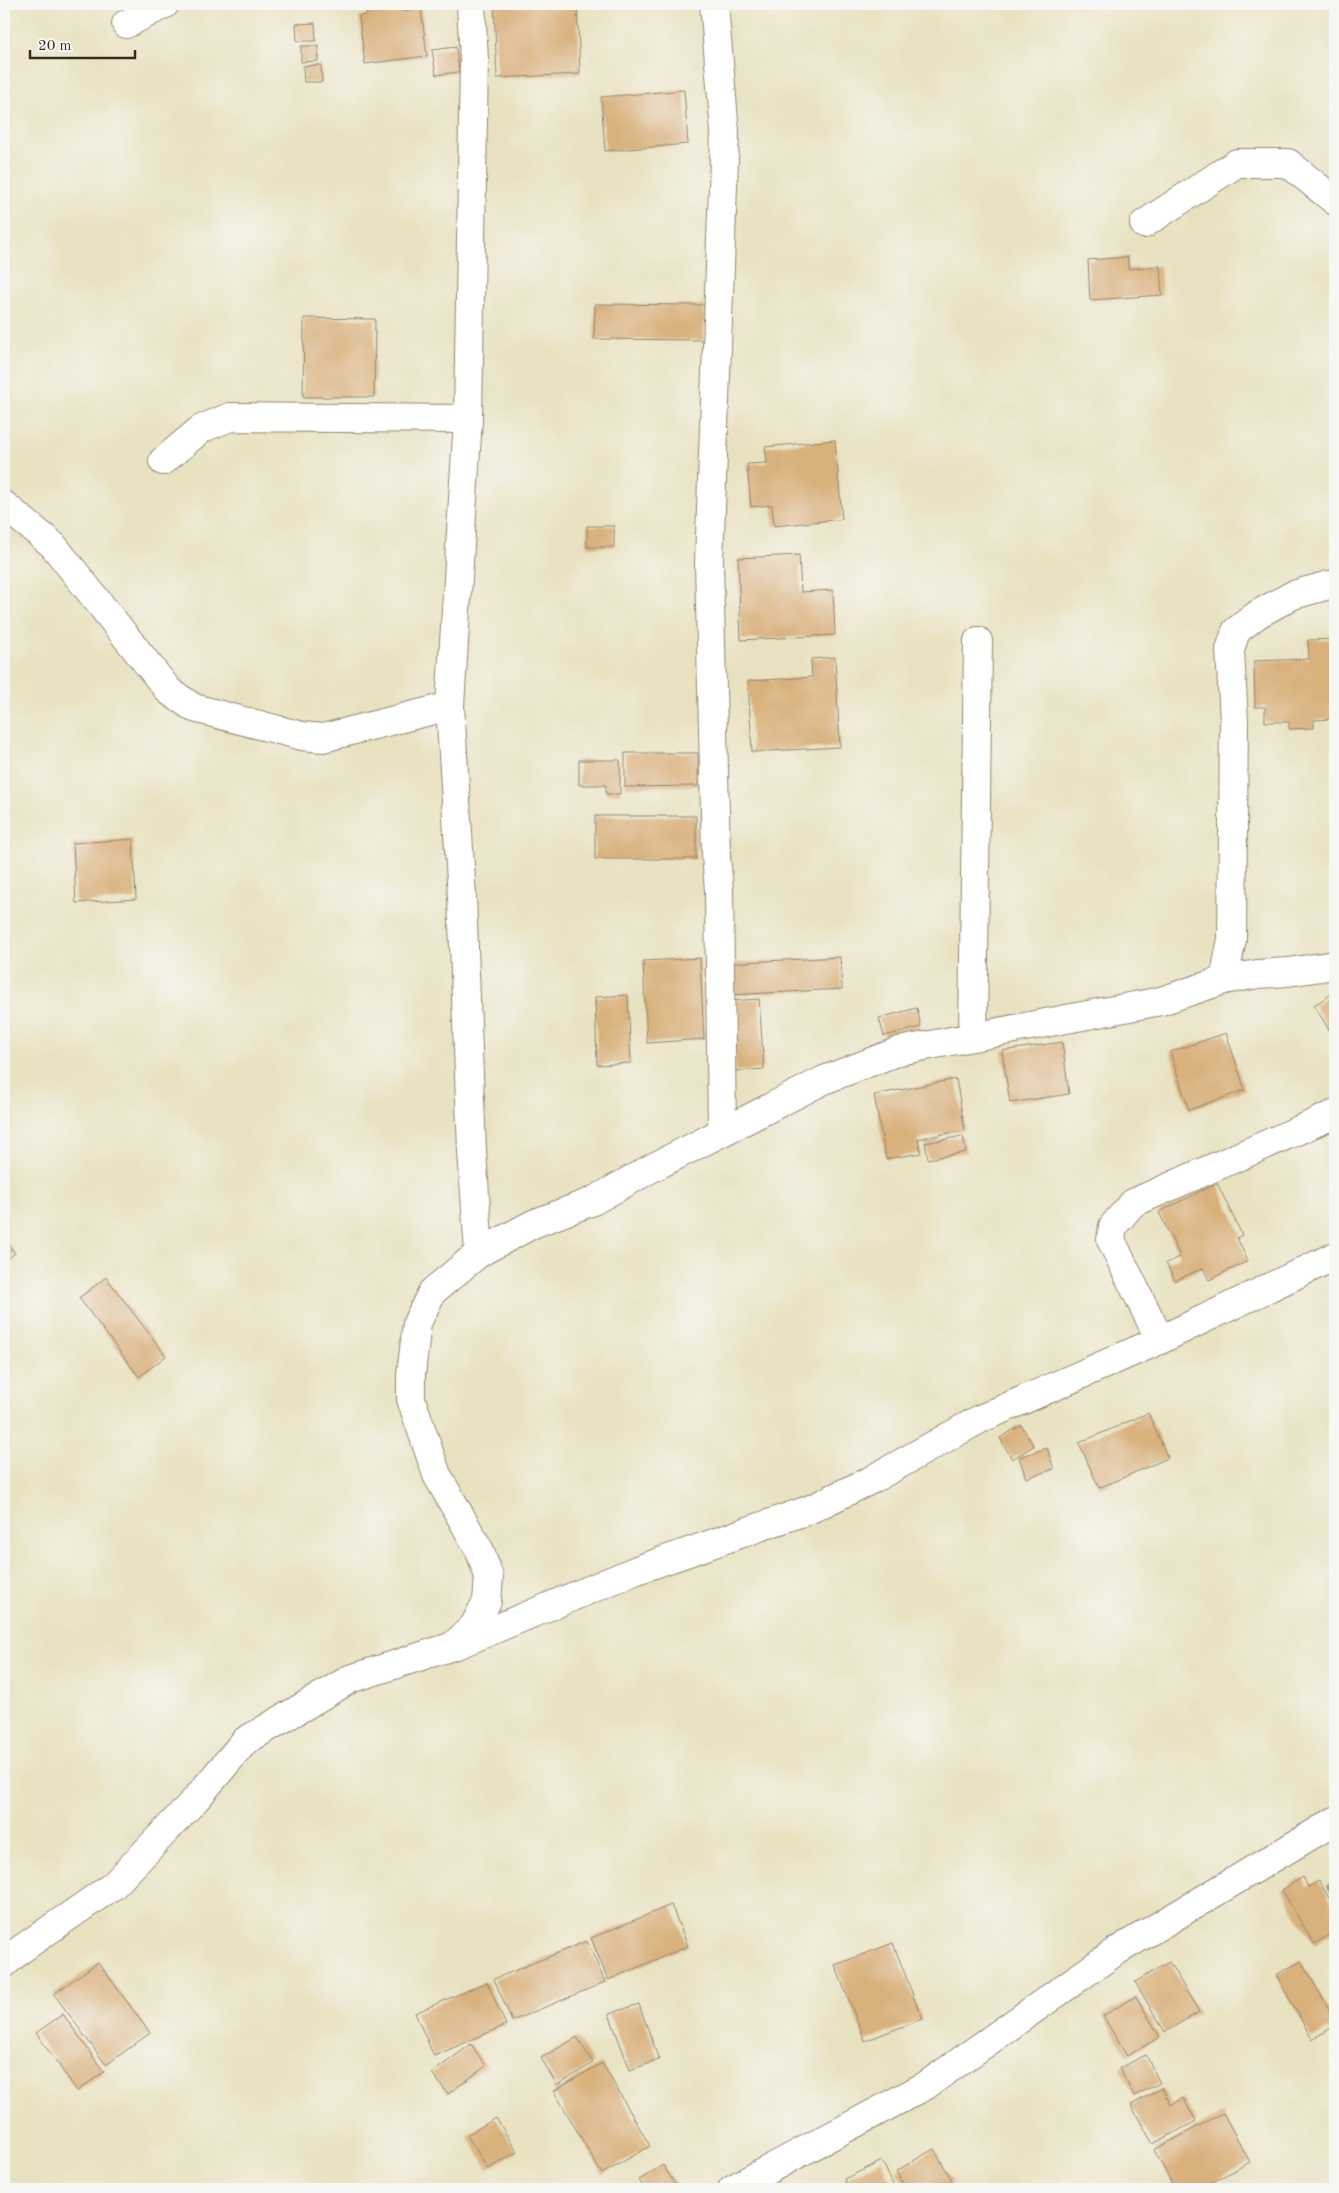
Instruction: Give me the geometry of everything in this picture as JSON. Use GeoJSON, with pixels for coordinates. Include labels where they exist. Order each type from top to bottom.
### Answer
{"type":"FeatureCollection","features":[{"type":"Feature","properties":{"kind":"street"},"geometry":{"type":"LineString","coordinates":[[126,24],[165,4]]}},
{"type":"Feature","properties":{"kind":"street"},"geometry":{"type":"LineString","coordinates":[[471,4],[474,60],[468,419],[450,706],[462,896],[472,1151],[479,1253]]}},
{"type":"Feature","properties":{"kind":"street"},"geometry":{"type":"LineString","coordinates":[[714,4],[725,132],[709,562],[716,856],[719,890],[722,1132]]}},
{"type":"Feature","properties":{"kind":"street"},"geometry":{"type":"LineString","coordinates":[[1144,224],[1237,163],[1288,163],[1335,201]]}},
{"type":"Feature","properties":{"kind":"street"},"geometry":{"type":"LineString","coordinates":[[163,461],[202,429],[230,417],[468,419]]}},
{"type":"Feature","properties":{"kind":"street"},"geometry":{"type":"LineString","coordinates":[[4,505],[53,545],[169,691],[194,708],[302,736],[323,738],[450,706]]}},
{"type":"Feature","properties":{"kind":"street"},"geometry":{"type":"LineString","coordinates":[[1224,980],[1232,939],[1234,721],[1230,650],[1236,631],[1258,614],[1293,595],[1329,585],[1335,586]]}},
{"type":"Feature","properties":{"kind":"street"},"geometry":{"type":"LineString","coordinates":[[973,1037],[978,641]]}},
{"type":"Feature","properties":{"kind":"street"},"geometry":{"type":"LineString","coordinates":[[453,1646],[474,1626],[486,1601],[488,1577],[480,1551],[437,1475],[411,1398],[411,1375],[417,1323],[432,1292],[479,1253],[533,1224],[592,1201],[722,1132],[849,1069],[899,1051],[1161,1001],[1224,980],[1335,965]]}},
{"type":"Feature","properties":{"kind":"street"},"geometry":{"type":"LineString","coordinates":[[1160,1340],[1111,1240],[1113,1226],[1133,1203],[1176,1186],[1335,1114]]}},
{"type":"Feature","properties":{"kind":"street"},"geometry":{"type":"LineString","coordinates":[[4,1964],[20,1950],[114,1885],[196,1800],[245,1741],[350,1679],[453,1646],[637,1570],[811,1508],[873,1478],[980,1420],[1160,1340],[1335,1256]]}},
{"type":"Feature","properties":{"kind":"street"},"geometry":{"type":"LineString","coordinates":[[732,2189],[924,2086],[1115,1952],[1335,1821]]}},
{"type":"Feature","properties":{"kind":"building"},"geometry":{"type":"Polygon","coordinates":[[[365,4],[400,4],[401,11],[421,8],[427,56],[365,64],[359,16],[367,15],[365,4]]]}},
{"type":"Feature","properties":{"kind":"building"},"geometry":{"type":"Polygon","coordinates":[[[577,4],[580,74],[497,78],[494,5],[577,4]]]}},
{"type":"Feature","properties":{"kind":"building"},"geometry":{"type":"Polygon","coordinates":[[[315,23],[316,41],[297,41],[296,24],[315,23]]]}},
{"type":"Feature","properties":{"kind":"building"},"geometry":{"type":"Polygon","coordinates":[[[301,46],[318,46],[318,61],[301,62],[301,46]]]}},
{"type":"Feature","properties":{"kind":"building"},"geometry":{"type":"Polygon","coordinates":[[[456,47],[459,72],[436,75],[432,50],[456,47]]]}},
{"type":"Feature","properties":{"kind":"building"},"geometry":{"type":"Polygon","coordinates":[[[321,65],[322,82],[304,82],[303,66],[321,65]]]}},
{"type":"Feature","properties":{"kind":"building"},"geometry":{"type":"Polygon","coordinates":[[[684,90],[688,144],[605,151],[601,97],[684,90]]]}},
{"type":"Feature","properties":{"kind":"building"},"geometry":{"type":"Polygon","coordinates":[[[1128,257],[1128,269],[1160,266],[1162,295],[1090,300],[1088,260],[1128,257]]]}},
{"type":"Feature","properties":{"kind":"building"},"geometry":{"type":"Polygon","coordinates":[[[595,304],[704,305],[704,340],[594,339],[595,304]]]}},
{"type":"Feature","properties":{"kind":"building"},"geometry":{"type":"Polygon","coordinates":[[[304,318],[375,319],[374,397],[303,397],[304,318]]]}},
{"type":"Feature","properties":{"kind":"building"},"geometry":{"type":"Polygon","coordinates":[[[835,440],[842,519],[774,526],[772,505],[751,507],[747,464],[767,463],[765,447],[835,440]]]}},
{"type":"Feature","properties":{"kind":"building"},"geometry":{"type":"Polygon","coordinates":[[[587,526],[614,526],[614,547],[587,547],[587,526]]]}},
{"type":"Feature","properties":{"kind":"building"},"geometry":{"type":"Polygon","coordinates":[[[799,555],[801,592],[833,590],[835,635],[741,640],[738,558],[799,555]]]}},
{"type":"Feature","properties":{"kind":"building"},"geometry":{"type":"Polygon","coordinates":[[[1335,639],[1335,719],[1314,720],[1314,728],[1289,729],[1289,722],[1265,722],[1265,707],[1255,707],[1254,661],[1309,659],[1308,640],[1335,639]]]}},
{"type":"Feature","properties":{"kind":"building"},"geometry":{"type":"Polygon","coordinates":[[[835,657],[840,747],[752,752],[748,681],[812,677],[811,659],[835,657]]]}},
{"type":"Feature","properties":{"kind":"building"},"geometry":{"type":"Polygon","coordinates":[[[625,753],[698,753],[698,786],[625,787],[625,753]]]}},
{"type":"Feature","properties":{"kind":"building"},"geometry":{"type":"Polygon","coordinates":[[[579,760],[620,760],[620,794],[606,794],[606,785],[579,785],[579,760]]]}},
{"type":"Feature","properties":{"kind":"building"},"geometry":{"type":"Polygon","coordinates":[[[595,816],[696,816],[696,859],[595,859],[595,816]]]}},
{"type":"Feature","properties":{"kind":"building"},"geometry":{"type":"Polygon","coordinates":[[[133,839],[136,899],[76,903],[73,843],[133,839]]]}},
{"type":"Feature","properties":{"kind":"building"},"geometry":{"type":"Polygon","coordinates":[[[840,957],[842,989],[730,995],[728,963],[840,957]]]}},
{"type":"Feature","properties":{"kind":"building"},"geometry":{"type":"Polygon","coordinates":[[[700,958],[704,1039],[647,1043],[643,961],[700,958]]]}},
{"type":"Feature","properties":{"kind":"building"},"geometry":{"type":"Polygon","coordinates":[[[1335,992],[1335,1026],[1329,1030],[1314,1005],[1335,992]]]}},
{"type":"Feature","properties":{"kind":"building"},"geometry":{"type":"Polygon","coordinates":[[[628,995],[631,1063],[597,1065],[595,997],[628,995]]]}},
{"type":"Feature","properties":{"kind":"building"},"geometry":{"type":"Polygon","coordinates":[[[759,999],[764,1069],[736,1071],[730,1001],[759,999]]]}},
{"type":"Feature","properties":{"kind":"building"},"geometry":{"type":"Polygon","coordinates":[[[917,1008],[921,1027],[884,1036],[879,1018],[917,1008]]]}},
{"type":"Feature","properties":{"kind":"building"},"geometry":{"type":"Polygon","coordinates":[[[1226,1033],[1245,1090],[1189,1110],[1170,1052],[1226,1033]]]}},
{"type":"Feature","properties":{"kind":"building"},"geometry":{"type":"Polygon","coordinates":[[[1062,1042],[1069,1094],[1010,1103],[1002,1051],[1062,1042]]]}},
{"type":"Feature","properties":{"kind":"building"},"geometry":{"type":"Polygon","coordinates":[[[956,1079],[965,1130],[918,1139],[921,1153],[886,1159],[874,1095],[956,1079]]]}},
{"type":"Feature","properties":{"kind":"building"},"geometry":{"type":"Polygon","coordinates":[[[963,1136],[966,1152],[928,1159],[925,1143],[963,1136]]]}},
{"type":"Feature","properties":{"kind":"building"},"geometry":{"type":"Polygon","coordinates":[[[1217,1183],[1242,1235],[1237,1238],[1248,1261],[1209,1280],[1203,1268],[1175,1281],[1166,1263],[1180,1257],[1159,1212],[1217,1183]]]}},
{"type":"Feature","properties":{"kind":"building"},"geometry":{"type":"Polygon","coordinates":[[[4,1239],[15,1253],[4,1262],[4,1239]]]}},
{"type":"Feature","properties":{"kind":"building"},"geometry":{"type":"Polygon","coordinates":[[[106,1277],[166,1356],[139,1377],[79,1298],[106,1277]]]}},
{"type":"Feature","properties":{"kind":"building"},"geometry":{"type":"Polygon","coordinates":[[[1148,1413],[1168,1458],[1099,1488],[1079,1443],[1148,1413]]]}},
{"type":"Feature","properties":{"kind":"building"},"geometry":{"type":"Polygon","coordinates":[[[1021,1425],[1034,1446],[1012,1459],[1000,1438],[1021,1425]]]}},
{"type":"Feature","properties":{"kind":"building"},"geometry":{"type":"Polygon","coordinates":[[[1047,1448],[1054,1469],[1026,1478],[1019,1457],[1047,1448]]]}},
{"type":"Feature","properties":{"kind":"building"},"geometry":{"type":"Polygon","coordinates":[[[1303,1877],[1308,1887],[1319,1881],[1335,1908],[1335,1931],[1314,1944],[1282,1890],[1303,1877]]]}},
{"type":"Feature","properties":{"kind":"building"},"geometry":{"type":"Polygon","coordinates":[[[1335,1880],[1335,1900],[1326,1886],[1335,1880]]]}},
{"type":"Feature","properties":{"kind":"building"},"geometry":{"type":"Polygon","coordinates":[[[671,1905],[688,1946],[608,1980],[591,1938],[671,1905]]]}},
{"type":"Feature","properties":{"kind":"building"},"geometry":{"type":"Polygon","coordinates":[[[587,1941],[605,1982],[512,2021],[494,1979],[587,1941]]]}},
{"type":"Feature","properties":{"kind":"building"},"geometry":{"type":"Polygon","coordinates":[[[893,1943],[922,2019],[865,2041],[835,1965],[893,1943]]]}},
{"type":"Feature","properties":{"kind":"building"},"geometry":{"type":"Polygon","coordinates":[[[1301,1961],[1335,2019],[1335,2026],[1312,2039],[1276,1975],[1301,1961]]]}},
{"type":"Feature","properties":{"kind":"building"},"geometry":{"type":"Polygon","coordinates":[[[98,1962],[150,2033],[106,2065],[54,1994],[98,1962]]]}},
{"type":"Feature","properties":{"kind":"building"},"geometry":{"type":"Polygon","coordinates":[[[1169,1962],[1199,2012],[1165,2032],[1135,1982],[1169,1962]]]}},
{"type":"Feature","properties":{"kind":"building"},"geometry":{"type":"Polygon","coordinates":[[[487,1982],[506,2025],[434,2056],[415,2013],[487,1982]]]}},
{"type":"Feature","properties":{"kind":"building"},"geometry":{"type":"Polygon","coordinates":[[[1136,1996],[1160,2037],[1127,2056],[1103,2016],[1136,1996]]]}},
{"type":"Feature","properties":{"kind":"building"},"geometry":{"type":"Polygon","coordinates":[[[639,2004],[659,2060],[630,2070],[609,2014],[639,2004]]]}},
{"type":"Feature","properties":{"kind":"building"},"geometry":{"type":"Polygon","coordinates":[[[63,2014],[104,2072],[77,2091],[36,2033],[63,2014]]]}},
{"type":"Feature","properties":{"kind":"building"},"geometry":{"type":"Polygon","coordinates":[[[577,2037],[593,2063],[557,2085],[541,2058],[577,2037]]]}},
{"type":"Feature","properties":{"kind":"building"},"geometry":{"type":"Polygon","coordinates":[[[471,2044],[486,2066],[448,2094],[432,2073],[471,2044]]]}},
{"type":"Feature","properties":{"kind":"building"},"geometry":{"type":"Polygon","coordinates":[[[1146,2055],[1160,2083],[1134,2096],[1119,2068],[1146,2055]]]}},
{"type":"Feature","properties":{"kind":"building"},"geometry":{"type":"Polygon","coordinates":[[[602,2063],[650,2146],[602,2174],[554,2091],[602,2063]]]}},
{"type":"Feature","properties":{"kind":"building"},"geometry":{"type":"Polygon","coordinates":[[[1162,2088],[1171,2105],[1183,2098],[1196,2121],[1153,2144],[1131,2105],[1162,2088]]]}},
{"type":"Feature","properties":{"kind":"building"},"geometry":{"type":"Polygon","coordinates":[[[1223,2113],[1250,2162],[1199,2189],[1175,2189],[1154,2150],[1223,2113]]]}},
{"type":"Feature","properties":{"kind":"building"},"geometry":{"type":"Polygon","coordinates":[[[496,2118],[517,2152],[488,2169],[467,2135],[496,2118]]]}},
{"type":"Feature","properties":{"kind":"building"},"geometry":{"type":"Polygon","coordinates":[[[934,2149],[953,2182],[941,2189],[906,2189],[896,2171],[934,2149]]]}},
{"type":"Feature","properties":{"kind":"building"},"geometry":{"type":"Polygon","coordinates":[[[882,2161],[895,2189],[849,2189],[844,2179],[882,2161]]]}},
{"type":"Feature","properties":{"kind":"building"},"geometry":{"type":"Polygon","coordinates":[[[663,2165],[678,2189],[645,2189],[639,2180],[663,2165]]]}}]}
